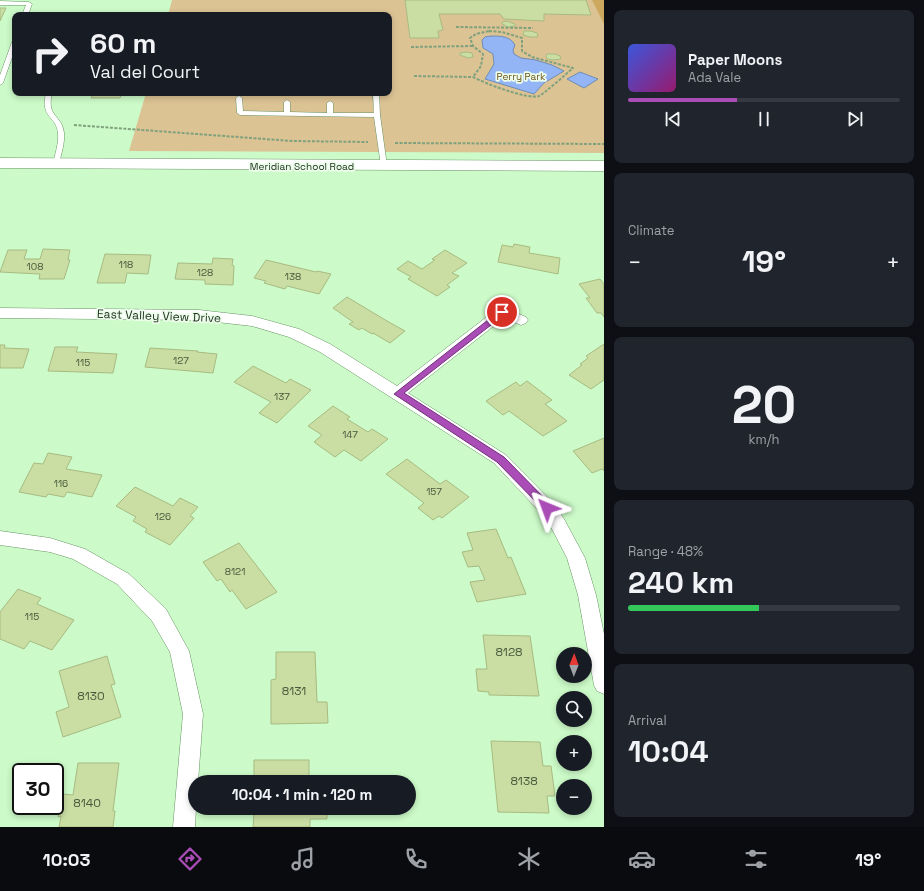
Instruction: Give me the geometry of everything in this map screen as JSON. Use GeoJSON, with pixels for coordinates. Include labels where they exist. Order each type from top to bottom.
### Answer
{"type":"FeatureCollection","features":[{"type":"Feature","properties":{"kind":"main road","name":"Meridian School Road"},"geometry":{"type":"LineString","coordinates":[[0,163],[604,166]]}},
{"type":"Feature","properties":{"kind":"street"},"geometry":{"type":"LineString","coordinates":[[398,394],[502,312],[521,320]]}},
{"type":"Feature","properties":{"kind":"street","name":"East Valley View Drive"},"geometry":{"type":"LineString","coordinates":[[0,313],[199,315],[252,321],[294,333],[325,348],[500,459],[547,508],[558,524],[576,558],[587,595],[604,685]]}},
{"type":"Feature","properties":{"kind":"street"},"geometry":{"type":"LineString","coordinates":[[0,538],[50,545],[79,554],[123,579],[159,615],[179,651],[193,714],[184,827]]}},
{"type":"Feature","properties":{"kind":"lane"},"geometry":{"type":"LineString","coordinates":[[0,3],[29,4],[26,12]]}},
{"type":"Feature","properties":{"kind":"lane"},"geometry":{"type":"LineString","coordinates":[[0,83],[12,50]]}},
{"type":"Feature","properties":{"kind":"lane"},"geometry":{"type":"LineString","coordinates":[[48,96],[46,107],[61,132],[56,164]]}},
{"type":"Feature","properties":{"kind":"lane"},"geometry":{"type":"LineString","coordinates":[[376,96],[377,115],[384,166]]}},
{"type":"Feature","properties":{"kind":"lane"},"geometry":{"type":"LineString","coordinates":[[239,98],[240,113],[377,115]]}},
{"type":"Feature","properties":{"kind":"lane"},"geometry":{"type":"LineString","coordinates":[[287,102],[287,114]]}},
{"type":"Feature","properties":{"kind":"lane"},"geometry":{"type":"LineString","coordinates":[[330,103],[330,114]]}},
{"type":"Feature","properties":{"kind":"path"},"geometry":{"type":"LineString","coordinates":[[456,27],[533,28]]}},
{"type":"Feature","properties":{"kind":"path"},"geometry":{"type":"LineString","coordinates":[[414,76],[473,77],[483,83],[529,97],[539,96],[573,68],[532,57],[522,51],[522,38],[496,27]]}},
{"type":"Feature","properties":{"kind":"path"},"geometry":{"type":"LineString","coordinates":[[473,77],[481,66],[483,54],[473,46],[470,38],[478,32],[501,30]]}},
{"type":"Feature","properties":{"kind":"path"},"geometry":{"type":"LineString","coordinates":[[411,47],[473,46]]}},
{"type":"Feature","properties":{"kind":"path"},"geometry":{"type":"LineString","coordinates":[[69,125],[292,141],[604,144]]}},
{"type":"Feature","properties":{"kind":"green space","name":"Perry Park"},"geometry":{"type":"Polygon","coordinates":[[[172,0],[604,0],[604,153],[129,151],[145,96],[392,96],[392,12],[169,12],[172,0]]]}},
{"type":"Feature","properties":{"kind":"shaded area"},"geometry":{"type":"Polygon","coordinates":[[[592,0],[604,0],[604,24],[592,0]]]}},
{"type":"Feature","properties":{"kind":"water"},"geometry":{"type":"Polygon","coordinates":[[[502,36],[511,40],[515,45],[513,50],[514,54],[521,58],[536,60],[564,71],[544,83],[534,94],[485,79],[494,64],[493,54],[483,48],[482,40],[485,37],[502,36]]]}},
{"type":"Feature","properties":{"kind":"water"},"geometry":{"type":"Polygon","coordinates":[[[580,72],[598,79],[584,88],[567,79],[580,72]]]}},
{"type":"Feature","properties":{"kind":"building"},"geometry":{"type":"Polygon","coordinates":[[[405,0],[586,0],[591,15],[544,14],[544,21],[504,19],[500,14],[439,14],[443,30],[438,31],[439,38],[410,38],[405,0]]]}},
{"type":"Feature","properties":{"kind":"building"},"geometry":{"type":"Polygon","coordinates":[[[0,8],[6,8],[0,21],[0,8]]]}},
{"type":"Feature","properties":{"kind":"building"},"geometry":{"type":"Polygon","coordinates":[[[507,21],[515,24],[515,26],[508,27],[502,24],[502,22],[507,21]]]}},
{"type":"Feature","properties":{"kind":"building"},"geometry":{"type":"Polygon","coordinates":[[[524,31],[537,33],[537,37],[523,35],[524,31]]]}},
{"type":"Feature","properties":{"kind":"building"},"geometry":{"type":"Polygon","coordinates":[[[460,53],[472,53],[473,57],[468,58],[460,55],[460,53]]]}},
{"type":"Feature","properties":{"kind":"building"},"geometry":{"type":"Polygon","coordinates":[[[547,54],[555,54],[560,56],[561,59],[547,59],[547,54]]]}},
{"type":"Feature","properties":{"kind":"building"},"geometry":{"type":"Polygon","coordinates":[[[92,96],[121,96],[120,98],[91,98],[92,96]]]}},
{"type":"Feature","properties":{"kind":"building"},"geometry":{"type":"Polygon","coordinates":[[[514,244],[530,247],[529,253],[560,258],[558,274],[498,262],[502,245],[513,247],[514,244]]]}},
{"type":"Feature","properties":{"kind":"building"},"geometry":{"type":"Polygon","coordinates":[[[43,249],[70,250],[68,260],[70,260],[64,279],[39,279],[40,274],[0,272],[8,250],[27,250],[24,259],[40,259],[43,249]]]}},
{"type":"Feature","properties":{"kind":"building"},"geometry":{"type":"Polygon","coordinates":[[[445,250],[467,263],[452,273],[459,276],[447,285],[450,287],[437,296],[408,279],[411,277],[397,269],[408,261],[422,269],[435,260],[432,259],[445,250]]]}},
{"type":"Feature","properties":{"kind":"building"},"geometry":{"type":"Polygon","coordinates":[[[105,254],[151,255],[148,274],[127,273],[125,283],[97,283],[105,254]]]}},
{"type":"Feature","properties":{"kind":"building"},"geometry":{"type":"Polygon","coordinates":[[[213,258],[233,259],[233,285],[205,284],[205,280],[175,279],[178,263],[212,264],[213,258]]]}},
{"type":"Feature","properties":{"kind":"building"},"geometry":{"type":"Polygon","coordinates":[[[266,260],[316,272],[331,274],[319,294],[287,286],[285,289],[264,283],[266,281],[254,278],[266,260]]]}},
{"type":"Feature","properties":{"kind":"building"},"geometry":{"type":"Polygon","coordinates":[[[600,279],[604,284],[604,317],[601,313],[597,313],[586,298],[590,298],[579,284],[600,279]]]}},
{"type":"Feature","properties":{"kind":"building"},"geometry":{"type":"Polygon","coordinates":[[[347,297],[405,331],[390,343],[362,328],[359,330],[349,324],[353,322],[333,308],[347,297]]]}},
{"type":"Feature","properties":{"kind":"building"},"geometry":{"type":"Polygon","coordinates":[[[604,344],[604,380],[591,389],[569,375],[582,365],[580,364],[588,358],[586,356],[604,344]]]}},
{"type":"Feature","properties":{"kind":"building"},"geometry":{"type":"Polygon","coordinates":[[[0,345],[5,345],[4,348],[29,349],[23,368],[0,368],[0,345]]]}},
{"type":"Feature","properties":{"kind":"building"},"geometry":{"type":"Polygon","coordinates":[[[55,347],[78,347],[76,352],[117,354],[113,373],[48,371],[55,347]]]}},
{"type":"Feature","properties":{"kind":"building"},"geometry":{"type":"Polygon","coordinates":[[[150,348],[198,351],[197,352],[217,354],[213,373],[145,367],[150,348]]]}},
{"type":"Feature","properties":{"kind":"building"},"geometry":{"type":"Polygon","coordinates":[[[253,366],[286,383],[290,379],[311,390],[277,423],[259,413],[271,402],[234,382],[253,366]]]}},
{"type":"Feature","properties":{"kind":"building"},"geometry":{"type":"Polygon","coordinates":[[[527,381],[552,400],[545,404],[567,421],[543,436],[509,411],[503,415],[486,401],[516,382],[520,386],[527,381]]]}},
{"type":"Feature","properties":{"kind":"building"},"geometry":{"type":"Polygon","coordinates":[[[333,406],[350,417],[347,419],[368,432],[372,429],[388,439],[361,461],[344,450],[335,457],[314,442],[322,435],[308,426],[333,406]]]}},
{"type":"Feature","properties":{"kind":"building"},"geometry":{"type":"Polygon","coordinates":[[[604,438],[604,471],[602,469],[592,473],[573,451],[604,438]]]}},
{"type":"Feature","properties":{"kind":"building"},"geometry":{"type":"Polygon","coordinates":[[[48,453],[72,457],[66,469],[102,475],[92,497],[67,492],[64,497],[48,494],[46,497],[19,492],[34,463],[43,464],[48,453]]]}},
{"type":"Feature","properties":{"kind":"building"},"geometry":{"type":"Polygon","coordinates":[[[407,459],[440,484],[446,480],[469,497],[442,518],[439,516],[433,520],[418,508],[424,503],[386,474],[407,459]]]}},
{"type":"Feature","properties":{"kind":"building"},"geometry":{"type":"Polygon","coordinates":[[[135,487],[173,506],[180,498],[198,507],[190,516],[194,518],[170,545],[145,532],[147,529],[133,521],[136,517],[116,506],[135,487]]]}},
{"type":"Feature","properties":{"kind":"building"},"geometry":{"type":"Polygon","coordinates":[[[496,529],[508,558],[511,557],[526,594],[477,602],[470,582],[485,580],[479,566],[468,567],[462,552],[473,550],[467,533],[496,529]]]}},
{"type":"Feature","properties":{"kind":"building"},"geometry":{"type":"Polygon","coordinates":[[[239,543],[277,592],[246,609],[232,590],[230,592],[221,579],[217,581],[203,562],[239,543]]]}},
{"type":"Feature","properties":{"kind":"building"},"geometry":{"type":"Polygon","coordinates":[[[18,589],[41,598],[37,604],[74,620],[52,650],[30,641],[24,649],[0,639],[0,612],[18,589]]]}},
{"type":"Feature","properties":{"kind":"building"},"geometry":{"type":"Polygon","coordinates":[[[483,635],[530,636],[539,696],[489,695],[489,692],[478,691],[476,669],[487,669],[483,635]]]}},
{"type":"Feature","properties":{"kind":"building"},"geometry":{"type":"Polygon","coordinates":[[[276,652],[315,652],[317,702],[327,702],[328,723],[271,724],[271,680],[276,679],[276,652]]]}},
{"type":"Feature","properties":{"kind":"building"},"geometry":{"type":"Polygon","coordinates":[[[107,656],[115,684],[111,685],[121,717],[63,737],[56,712],[69,707],[59,671],[107,656]]]}},
{"type":"Feature","properties":{"kind":"building"},"geometry":{"type":"Polygon","coordinates":[[[491,741],[540,742],[543,766],[551,766],[555,796],[547,796],[549,813],[498,812],[491,741]]]}},
{"type":"Feature","properties":{"kind":"building"},"geometry":{"type":"Polygon","coordinates":[[[254,760],[309,760],[309,775],[254,775],[254,760]]]}},
{"type":"Feature","properties":{"kind":"building"},"geometry":{"type":"Polygon","coordinates":[[[78,763],[119,763],[113,811],[115,811],[113,827],[59,827],[61,816],[58,817],[58,815],[64,815],[64,794],[73,795],[78,763]]]}},
{"type":"Feature","properties":{"kind":"building"},"geometry":{"type":"Polygon","coordinates":[[[254,815],[327,815],[327,819],[310,819],[310,827],[253,827],[254,815]]]}},
{"type":"Feature","properties":{"kind":"route"},"geometry":{"type":"LineString","coordinates":[[502,312],[398,394],[500,459],[547,508]]}}]}
